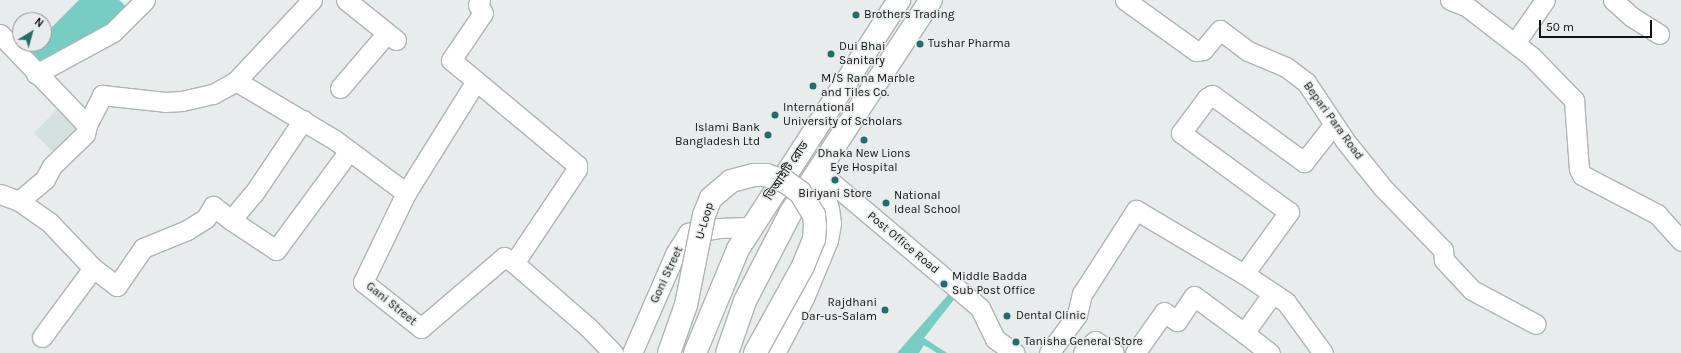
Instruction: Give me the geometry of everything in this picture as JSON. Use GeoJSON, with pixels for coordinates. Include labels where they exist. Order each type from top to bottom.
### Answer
{"type":"FeatureCollection","features":[{"type":"Feature","properties":{"kind":"main road","name":"ডিআইটি রোড"},"geometry":{"type":"LineString","coordinates":[[695,353],[738,249],[750,227],[899,0]]}},
{"type":"Feature","properties":{"kind":"main road"},"geometry":{"type":"LineString","coordinates":[[727,353],[745,301],[771,246],[815,175],[930,0]]}},
{"type":"Feature","properties":{"kind":"main road","name":"U-Loop"},"geometry":{"type":"LineString","coordinates":[[669,353],[686,305],[704,215],[711,198],[730,181],[753,175],[766,175],[786,182],[800,192],[814,214],[815,226],[814,239],[802,268],[755,353]]}},
{"type":"Feature","properties":{"kind":"street"},"geometry":{"type":"LineString","coordinates":[[6,198],[45,179],[52,166],[85,134],[87,125],[102,95],[129,100],[182,101],[213,94],[236,82],[312,0]]}},
{"type":"Feature","properties":{"kind":"street"},"geometry":{"type":"LineString","coordinates":[[340,88],[391,36],[346,0]]}},
{"type":"Feature","properties":{"kind":"street"},"geometry":{"type":"LineString","coordinates":[[480,0],[478,5],[483,13],[451,60],[576,165],[577,169],[514,263],[588,327],[613,353]]}},
{"type":"Feature","properties":{"kind":"street","name":"Bepari Para Road"},"geometry":{"type":"LineString","coordinates":[[1125,0],[1196,51],[1203,50],[1220,30],[1248,51],[1286,67],[1310,86],[1324,106],[1333,125],[1383,188],[1443,250],[1444,260],[1472,290],[1536,324]]}},
{"type":"Feature","properties":{"kind":"street"},"geometry":{"type":"LineString","coordinates":[[1450,0],[1466,6],[1515,43],[1531,56],[1574,100],[1579,169],[1582,175],[1657,214],[1681,241]]}},
{"type":"Feature","properties":{"kind":"street"},"geometry":{"type":"LineString","coordinates":[[1515,43],[1545,0]]}},
{"type":"Feature","properties":{"kind":"street"},"geometry":{"type":"LineString","coordinates":[[1613,0],[1632,17],[1659,34]]}},
{"type":"Feature","properties":{"kind":"street"},"geometry":{"type":"LineString","coordinates":[[36,74],[113,32],[137,3]]}},
{"type":"Feature","properties":{"kind":"street"},"geometry":{"type":"LineString","coordinates":[[0,34],[36,74],[87,125]]}},
{"type":"Feature","properties":{"kind":"street","name":"Gani Street"},"geometry":{"type":"LineString","coordinates":[[476,81],[406,193],[363,282],[421,328],[504,257],[514,263]]}},
{"type":"Feature","properties":{"kind":"street"},"geometry":{"type":"LineString","coordinates":[[236,82],[303,120],[349,151],[406,193]]}},
{"type":"Feature","properties":{"kind":"street"},"geometry":{"type":"LineString","coordinates":[[1244,274],[1289,212],[1182,131],[1212,95],[1304,162],[1333,125]]}},
{"type":"Feature","properties":{"kind":"street"},"geometry":{"type":"LineString","coordinates":[[231,220],[254,193],[303,120]]}},
{"type":"Feature","properties":{"kind":"street"},"geometry":{"type":"LineString","coordinates":[[6,198],[50,223],[93,268],[118,286],[143,248],[187,230],[206,218],[213,206],[276,250],[349,151]]}},
{"type":"Feature","properties":{"kind":"street"},"geometry":{"type":"LineString","coordinates":[[775,353],[807,291],[828,240],[831,223],[829,209],[825,195],[815,175]]}},
{"type":"Feature","properties":{"kind":"street","name":"Post Office Road"},"geometry":{"type":"LineString","coordinates":[[815,175],[980,308],[995,339],[1015,353]]}},
{"type":"Feature","properties":{"kind":"street"},"geometry":{"type":"LineString","coordinates":[[1049,353],[1077,315],[1082,294],[1136,210],[1244,274],[1286,302],[1323,353]]}},
{"type":"Feature","properties":{"kind":"street","name":"Goni Street"},"geometry":{"type":"LineString","coordinates":[[632,353],[675,254],[688,233],[718,228],[750,227]]}},
{"type":"Feature","properties":{"kind":"street"},"geometry":{"type":"LineString","coordinates":[[42,337],[93,268]]}},
{"type":"Feature","properties":{"kind":"street"},"geometry":{"type":"LineString","coordinates":[[1244,333],[1273,293]]}},
{"type":"Feature","properties":{"kind":"street"},"geometry":{"type":"LineString","coordinates":[[1135,353],[1164,312],[1177,321],[1194,296],[1270,353]]}},
{"type":"Feature","properties":{"kind":"street"},"geometry":{"type":"LineString","coordinates":[[1083,353],[1095,341],[1114,353]]}},
{"type":"Feature","properties":{"kind":"shaded area"},"geometry":{"type":"Polygon","coordinates":[[[79,0],[119,0],[129,9],[46,68],[30,52],[52,52],[52,27],[79,0]]]}},
{"type":"Feature","properties":{"kind":"shaded area"},"geometry":{"type":"Polygon","coordinates":[[[60,106],[84,128],[58,157],[34,133],[60,106]]]}},
{"type":"Feature","properties":{"kind":"shaded area"},"geometry":{"type":"Polygon","coordinates":[[[954,288],[959,293],[924,338],[947,353],[937,353],[924,345],[919,353],[897,353],[954,288]]]}},
{"type":"Feature","properties":{"kind":"place","name":"Brothers Trading"},"geometry":{"type":"Point","coordinates":[856,15]}},
{"type":"Feature","properties":{"kind":"place","name":"Tushar Pharma"},"geometry":{"type":"Point","coordinates":[920,44]}},
{"type":"Feature","properties":{"kind":"place","name":"Dui Bhai Sanitary"},"geometry":{"type":"Point","coordinates":[831,54]}},
{"type":"Feature","properties":{"kind":"place","name":"M/S Rana Marble and Tiles Co."},"geometry":{"type":"Point","coordinates":[813,86]}},
{"type":"Feature","properties":{"kind":"place","name":"International University of Scholars"},"geometry":{"type":"Point","coordinates":[775,115]}},
{"type":"Feature","properties":{"kind":"place","name":"Islami Bank Bangladesh Ltd"},"geometry":{"type":"Point","coordinates":[768,135]}},
{"type":"Feature","properties":{"kind":"place","name":"Dhaka New Lions Eye Hospital"},"geometry":{"type":"Point","coordinates":[864,140]}},
{"type":"Feature","properties":{"kind":"place","name":"Biriyani Store"},"geometry":{"type":"Point","coordinates":[835,180]}},
{"type":"Feature","properties":{"kind":"place","name":"National Ideal School"},"geometry":{"type":"Point","coordinates":[886,203]}},
{"type":"Feature","properties":{"kind":"place","name":"Middle Badda Sub Post Office"},"geometry":{"type":"Point","coordinates":[944,284]}},
{"type":"Feature","properties":{"kind":"place","name":"Rajdhani Dar-us-Salam"},"geometry":{"type":"Point","coordinates":[885,310]}},
{"type":"Feature","properties":{"kind":"place","name":"Dental Clinic"},"geometry":{"type":"Point","coordinates":[1007,316]}},
{"type":"Feature","properties":{"kind":"place","name":"Tanisha General Store"},"geometry":{"type":"Point","coordinates":[1016,342]}}]}
